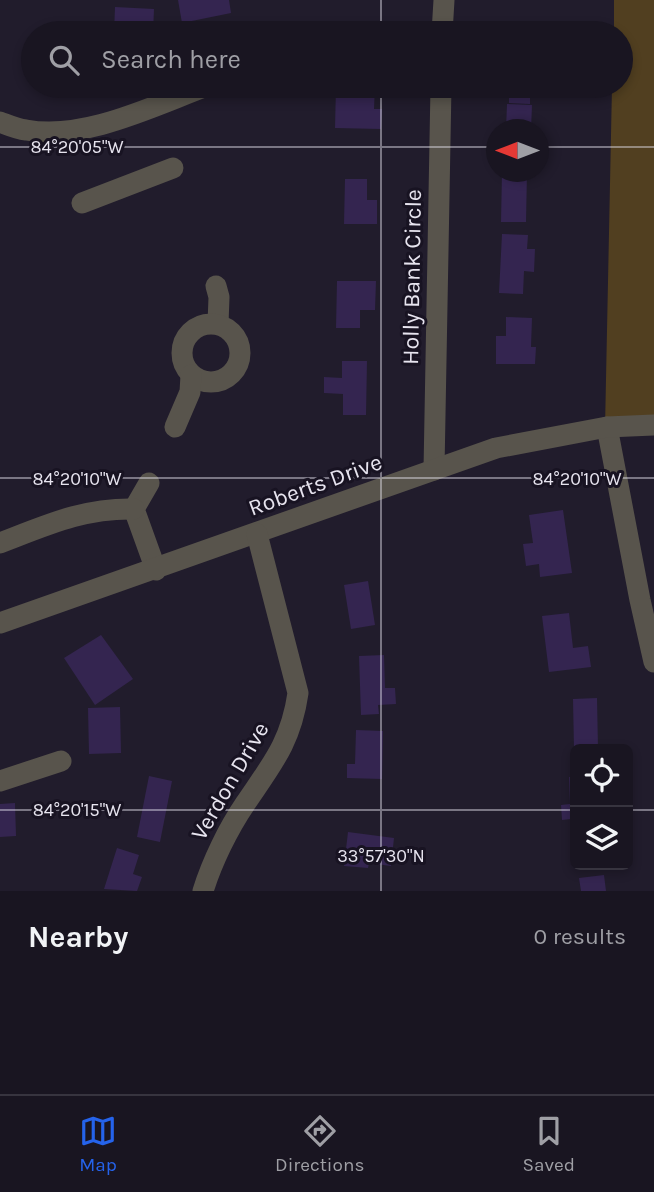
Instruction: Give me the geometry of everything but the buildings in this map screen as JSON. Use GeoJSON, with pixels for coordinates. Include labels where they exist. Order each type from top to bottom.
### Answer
{"type":"FeatureCollection","features":[{"type":"Feature","properties":{"kind":"street"},"geometry":{"type":"LineString","coordinates":[[443,21],[444,0]]}},
{"type":"Feature","properties":{"kind":"street"},"geometry":{"type":"LineString","coordinates":[[0,122],[25,130],[67,132],[125,117],[175,98]]}},
{"type":"Feature","properties":{"kind":"street","name":"Holly Bank Circle"},"geometry":{"type":"LineString","coordinates":[[434,470],[441,98]]}},
{"type":"Feature","properties":{"kind":"street"},"geometry":{"type":"LineString","coordinates":[[82,203],[173,167]]}},
{"type":"Feature","properties":{"kind":"street"},"geometry":{"type":"LineString","coordinates":[[216,286],[219,297],[218,324]]}},
{"type":"Feature","properties":{"kind":"street"},"geometry":{"type":"LineString","coordinates":[[175,427],[190,392],[191,375],[182,358],[185,339],[199,326],[218,324],[227,328],[239,343],[241,353],[235,371],[219,382],[200,380],[191,375]]}},
{"type":"Feature","properties":{"kind":"street","name":"Roberts Drive"},"geometry":{"type":"LineString","coordinates":[[0,623],[496,448],[607,427],[654,425]]}},
{"type":"Feature","properties":{"kind":"street"},"geometry":{"type":"LineString","coordinates":[[607,427],[654,662]]}},
{"type":"Feature","properties":{"kind":"street"},"geometry":{"type":"LineString","coordinates":[[149,483],[134,509],[156,570]]}},
{"type":"Feature","properties":{"kind":"street"},"geometry":{"type":"LineString","coordinates":[[0,543],[85,512],[134,509]]}},
{"type":"Feature","properties":{"kind":"street","name":"Verdon Drive"},"geometry":{"type":"LineString","coordinates":[[203,891],[208,872],[244,805],[269,772],[295,717],[298,693],[257,534]]}},
{"type":"Feature","properties":{"kind":"street"},"geometry":{"type":"LineString","coordinates":[[0,781],[61,761]]}},
{"type":"Feature","properties":{"kind":"shaded area"},"geometry":{"type":"Polygon","coordinates":[[[614,0],[654,0],[654,425],[605,428],[612,98],[633,98],[633,21],[614,21],[614,0]]]}}]}
